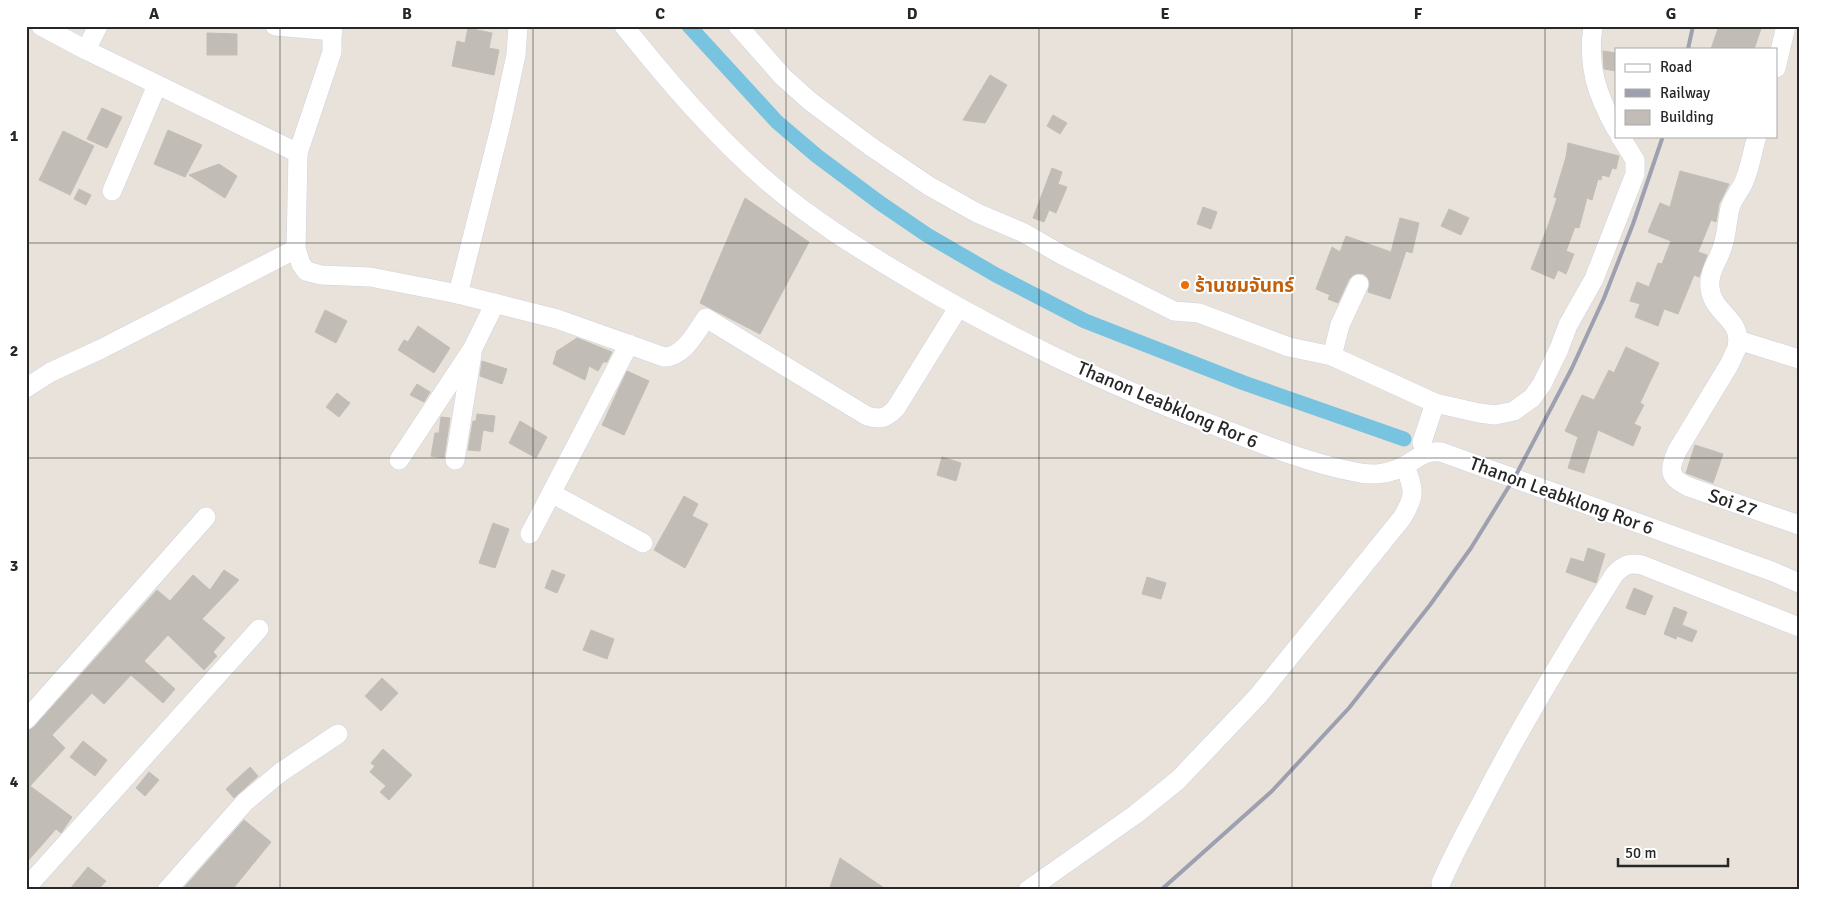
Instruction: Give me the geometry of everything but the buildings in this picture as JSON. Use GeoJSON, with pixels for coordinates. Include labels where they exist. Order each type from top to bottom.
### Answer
{"type":"FeatureCollection","features":[{"type":"Feature","properties":{"kind":"street"},"geometry":{"type":"LineString","coordinates":[[41,26],[86,50],[298,153]]}},
{"type":"Feature","properties":{"kind":"street"},"geometry":{"type":"LineString","coordinates":[[86,50],[98,26]]}},
{"type":"Feature","properties":{"kind":"street"},"geometry":{"type":"LineString","coordinates":[[275,26],[333,29],[333,46],[330,58],[298,153],[296,249],[306,271],[314,274],[370,277],[458,294],[557,319],[664,357],[675,356],[683,349],[706,318],[867,416],[876,419],[884,418],[896,408],[958,308]]}},
{"type":"Feature","properties":{"kind":"street"},"geometry":{"type":"LineString","coordinates":[[458,294],[501,124],[516,55],[518,26]]}},
{"type":"Feature","properties":{"kind":"street","name":"Thanon Leabklong Ror 6"},"geometry":{"type":"LineString","coordinates":[[624,26],[714,130],[769,182],[832,232],[958,308],[1127,391],[1277,449],[1362,474],[1381,474],[1405,466],[1425,453],[1433,451],[1448,454],[1774,572],[1799,583]]}},
{"type":"Feature","properties":{"kind":"street"},"geometry":{"type":"LineString","coordinates":[[738,26],[783,77],[811,102],[877,151],[929,186],[977,214],[1024,233],[1062,255],[1174,311],[1199,313],[1289,347],[1332,356],[1435,403],[1479,413],[1510,413],[1521,407],[1538,388],[1559,348],[1568,325],[1594,279],[1635,174],[1634,160],[1621,138]]}},
{"type":"Feature","properties":{"kind":"street"},"geometry":{"type":"LineString","coordinates":[[1593,26],[1590,42],[1592,72],[1601,98],[1615,127]]}},
{"type":"Feature","properties":{"kind":"street"},"geometry":{"type":"LineString","coordinates":[[1778,60],[1786,26]]}},
{"type":"Feature","properties":{"kind":"street"},"geometry":{"type":"LineString","coordinates":[[112,191],[157,85]]}},
{"type":"Feature","properties":{"kind":"street"},"geometry":{"type":"LineString","coordinates":[[1756,138],[1746,178],[1733,200],[1724,244],[1714,263],[1710,289],[1712,299],[1718,308],[1735,326],[1738,340],[1799,359]]}},
{"type":"Feature","properties":{"kind":"street"},"geometry":{"type":"LineString","coordinates":[[26,388],[51,372],[101,349],[296,249]]}},
{"type":"Feature","properties":{"kind":"street"},"geometry":{"type":"LineString","coordinates":[[1332,356],[1340,325],[1359,284]]}},
{"type":"Feature","properties":{"kind":"street"},"geometry":{"type":"LineString","coordinates":[[399,460],[473,348],[495,303]]}},
{"type":"Feature","properties":{"kind":"street","name":"Soi 27"},"geometry":{"type":"LineString","coordinates":[[1738,340],[1737,348],[1729,365],[1677,451],[1671,473],[1678,482],[1689,487],[1799,525]]}},
{"type":"Feature","properties":{"kind":"street"},"geometry":{"type":"LineString","coordinates":[[530,534],[553,494],[629,344]]}},
{"type":"Feature","properties":{"kind":"street"},"geometry":{"type":"LineString","coordinates":[[455,460],[473,348]]}},
{"type":"Feature","properties":{"kind":"street"},"geometry":{"type":"LineString","coordinates":[[1425,453],[1422,442],[1435,403]]}},
{"type":"Feature","properties":{"kind":"street"},"geometry":{"type":"LineString","coordinates":[[1028,890],[1136,814],[1178,780],[1258,696],[1402,518],[1413,494],[1412,485],[1405,466]]}},
{"type":"Feature","properties":{"kind":"street"},"geometry":{"type":"LineString","coordinates":[[553,494],[643,543]]}},
{"type":"Feature","properties":{"kind":"street"},"geometry":{"type":"LineString","coordinates":[[26,720],[206,517]]}},
{"type":"Feature","properties":{"kind":"street"},"geometry":{"type":"LineString","coordinates":[[1441,883],[1457,848],[1512,744],[1563,655],[1620,568],[1634,563],[1642,565],[1799,627]]}},
{"type":"Feature","properties":{"kind":"street"},"geometry":{"type":"LineString","coordinates":[[26,888],[260,629]]}},
{"type":"Feature","properties":{"kind":"street"},"geometry":{"type":"LineString","coordinates":[[167,890],[245,802],[281,772],[338,734]]}},
{"type":"Feature","properties":{"kind":"waterway"},"geometry":{"type":"LineString","coordinates":[[689,26],[777,122],[817,156],[927,235],[996,275],[1085,321],[1244,383],[1404,439]]}},
{"type":"Feature","properties":{"kind":"railway"},"geometry":{"type":"LineString","coordinates":[[1688,48],[1693,26]]}},
{"type":"Feature","properties":{"kind":"railway"},"geometry":{"type":"LineString","coordinates":[[1161,890],[1272,791],[1349,708],[1430,605],[1471,548],[1516,475],[1572,368],[1604,298],[1633,224],[1662,138]]}},
{"type":"Feature","properties":{"kind":"place","name":"ร้านชมจันทร์"},"geometry":{"type":"Point","coordinates":[1185,285]}}]}
